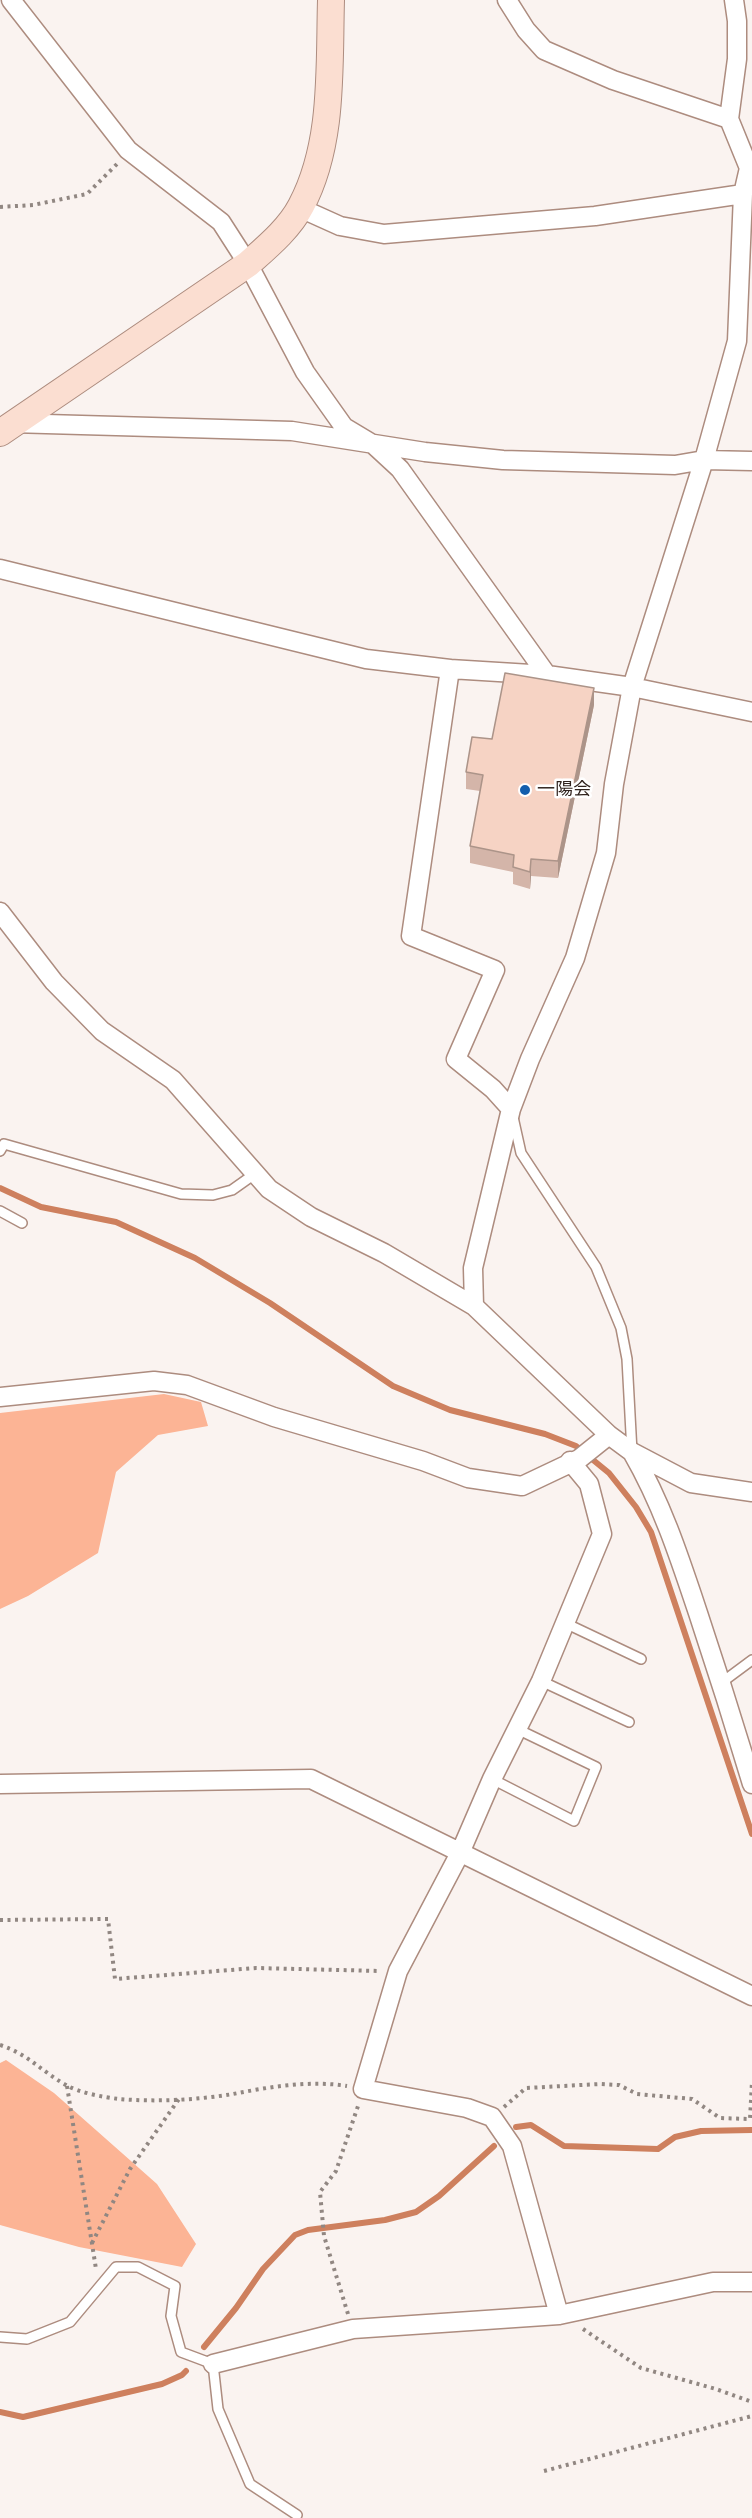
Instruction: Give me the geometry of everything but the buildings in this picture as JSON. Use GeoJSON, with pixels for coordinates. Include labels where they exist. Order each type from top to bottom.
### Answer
{"type":"FeatureCollection","features":[{"type":"Feature","properties":{"kind":"street"},"geometry":{"type":"LineString","coordinates":[[11,0],[128,150],[221,222],[248,264],[305,372],[344,427],[374,445],[400,469],[547,675]]}},
{"type":"Feature","properties":{"kind":"street"},"geometry":{"type":"LineString","coordinates":[[4,426],[248,264],[276,237],[300,208],[320,160],[328,101],[331,0]]}},
{"type":"Feature","properties":{"kind":"street"},"geometry":{"type":"LineString","coordinates":[[507,0],[526,30],[544,50],[613,80],[729,119]]}},
{"type":"Feature","properties":{"kind":"street"},"geometry":{"type":"LineString","coordinates":[[474,1306],[473,1268],[511,1109],[530,1059],[576,957],[606,853],[614,784],[632,687],[704,460],[737,341],[743,195],[750,168],[729,119],[737,59],[745,23],[734,0]]}},
{"type":"Feature","properties":{"kind":"street"},"geometry":{"type":"LineString","coordinates":[[300,208],[340,226],[384,234],[595,216],[743,195]]}},
{"type":"Feature","properties":{"kind":"street"},"geometry":{"type":"LineString","coordinates":[[4,426],[292,431],[374,445],[503,460],[675,465],[704,460],[752,461]]}},
{"type":"Feature","properties":{"kind":"street"},"geometry":{"type":"LineString","coordinates":[[0,568],[366,659],[450,669],[547,675],[632,687],[752,712]]}},
{"type":"Feature","properties":{"kind":"street"},"geometry":{"type":"LineString","coordinates":[[450,669],[411,936],[495,970],[456,1059],[494,1089],[511,1109]]}},
{"type":"Feature","properties":{"kind":"street"},"geometry":{"type":"LineString","coordinates":[[0,912],[54,982],[102,1031],[173,1080],[269,1189],[311,1216],[384,1253],[474,1306],[602,1441],[632,1452],[691,1483],[751,1494]]}},
{"type":"Feature","properties":{"kind":"street"},"geometry":{"type":"LineString","coordinates":[[0,1397],[154,1381],[187,1385],[274,1417],[423,1461],[468,1478],[522,1486],[575,1460],[602,1441]]}},
{"type":"Feature","properties":{"kind":"street"},"geometry":{"type":"LineString","coordinates":[[632,1452],[654,1489],[668,1521],[752,1784]]}},
{"type":"Feature","properties":{"kind":"street"},"geometry":{"type":"LineString","coordinates":[[559,2315],[512,2146],[492,2117],[467,2108],[363,2089],[398,1971],[460,1852],[492,1779],[541,1681],[602,1534],[589,1484],[575,1460]]}},
{"type":"Feature","properties":{"kind":"street"},"geometry":{"type":"LineString","coordinates":[[0,1784],[311,1779],[752,1996]]}},
{"type":"Feature","properties":{"kind":"street"},"geometry":{"type":"LineString","coordinates":[[213,2364],[353,2329],[559,2315],[713,2282],[752,2282]]}},
{"type":"Feature","properties":{"kind":"lane"},"geometry":{"type":"LineString","coordinates":[[511,1109],[522,1153],[596,1267],[621,1328],[627,1359],[632,1452]]}},
{"type":"Feature","properties":{"kind":"lane"},"geometry":{"type":"LineString","coordinates":[[0,1151],[4,1144],[181,1194],[213,1195],[232,1190],[256,1173]]}},
{"type":"Feature","properties":{"kind":"lane"},"geometry":{"type":"LineString","coordinates":[[0,1211],[22,1223]]}},
{"type":"Feature","properties":{"kind":"lane"},"geometry":{"type":"LineString","coordinates":[[565,1623],[641,1659]]}},
{"type":"Feature","properties":{"kind":"lane"},"geometry":{"type":"LineString","coordinates":[[721,1683],[752,1660]]}},
{"type":"Feature","properties":{"kind":"lane"},"geometry":{"type":"LineString","coordinates":[[541,1681],[629,1722]]}},
{"type":"Feature","properties":{"kind":"lane"},"geometry":{"type":"LineString","coordinates":[[492,1779],[574,1821],[596,1767],[517,1729]]}},
{"type":"Feature","properties":{"kind":"lane"},"geometry":{"type":"LineString","coordinates":[[0,2337],[27,2339],[70,2322],[116,2267],[138,2267],[175,2286],[171,2316],[181,2352],[213,2364],[218,2409],[250,2484],[297,2515]]}},
{"type":"Feature","properties":{"kind":"path"},"geometry":{"type":"LineString","coordinates":[[0,207],[33,205],[87,194],[110,173],[128,150]]}},
{"type":"Feature","properties":{"kind":"path"},"geometry":{"type":"LineString","coordinates":[[0,1920],[108,1919],[115,1979],[256,1968],[398,1971]]}},
{"type":"Feature","properties":{"kind":"path"},"geometry":{"type":"LineString","coordinates":[[0,2045],[18,2050],[67,2086],[118,2099],[179,2099],[233,2094],[257,2088],[333,2084],[363,2089],[336,2171],[320,2192],[324,2236],[353,2329]]}},
{"type":"Feature","properties":{"kind":"path"},"geometry":{"type":"LineString","coordinates":[[492,2117],[526,2088],[600,2084],[619,2085],[638,2094],[692,2099],[720,2118],[750,2119],[752,2081]]}},
{"type":"Feature","properties":{"kind":"path"},"geometry":{"type":"LineString","coordinates":[[67,2086],[99,2288]]}},
{"type":"Feature","properties":{"kind":"path"},"geometry":{"type":"LineString","coordinates":[[92,2243],[130,2169],[179,2099]]}},
{"type":"Feature","properties":{"kind":"path"},"geometry":{"type":"LineString","coordinates":[[559,2315],[606,2342],[641,2368],[716,2389],[752,2402]]}},
{"type":"Feature","properties":{"kind":"path"},"geometry":{"type":"LineString","coordinates":[[544,2471],[752,2416]]}},
{"type":"Feature","properties":{"kind":"shaded area"},"geometry":{"type":"Polygon","coordinates":[[[164,1394],[201,1402],[208,1426],[158,1435],[116,1472],[98,1553],[28,1596],[0,1609],[0,1413],[164,1394]]]}},
{"type":"Feature","properties":{"kind":"shaded area"},"geometry":{"type":"Polygon","coordinates":[[[6,2060],[54,2093],[157,2184],[196,2244],[182,2267],[79,2247],[0,2225],[0,2063],[6,2060]]]}},
{"type":"Feature","properties":{"kind":"waterway"},"geometry":{"type":"LineString","coordinates":[[0,1188],[41,1207],[116,1222],[195,1258],[270,1303],[393,1386],[450,1410],[545,1434],[576,1446],[609,1473],[636,1507],[651,1532],[752,1834]]}},
{"type":"Feature","properties":{"kind":"waterway"},"geometry":{"type":"LineString","coordinates":[[516,2127],[531,2125],[564,2146],[658,2149],[675,2137],[701,2131],[752,2130]]}},
{"type":"Feature","properties":{"kind":"waterway"},"geometry":{"type":"LineString","coordinates":[[204,2347],[236,2308],[263,2269],[295,2235],[308,2230],[385,2220],[416,2212],[439,2196],[494,2146]]}},
{"type":"Feature","properties":{"kind":"waterway"},"geometry":{"type":"LineString","coordinates":[[0,2412],[23,2417],[162,2384],[186,2371]]}},
{"type":"Feature","properties":{"kind":"place","name":"一陽会"},"geometry":{"type":"Point","coordinates":[525,790]}}]}
